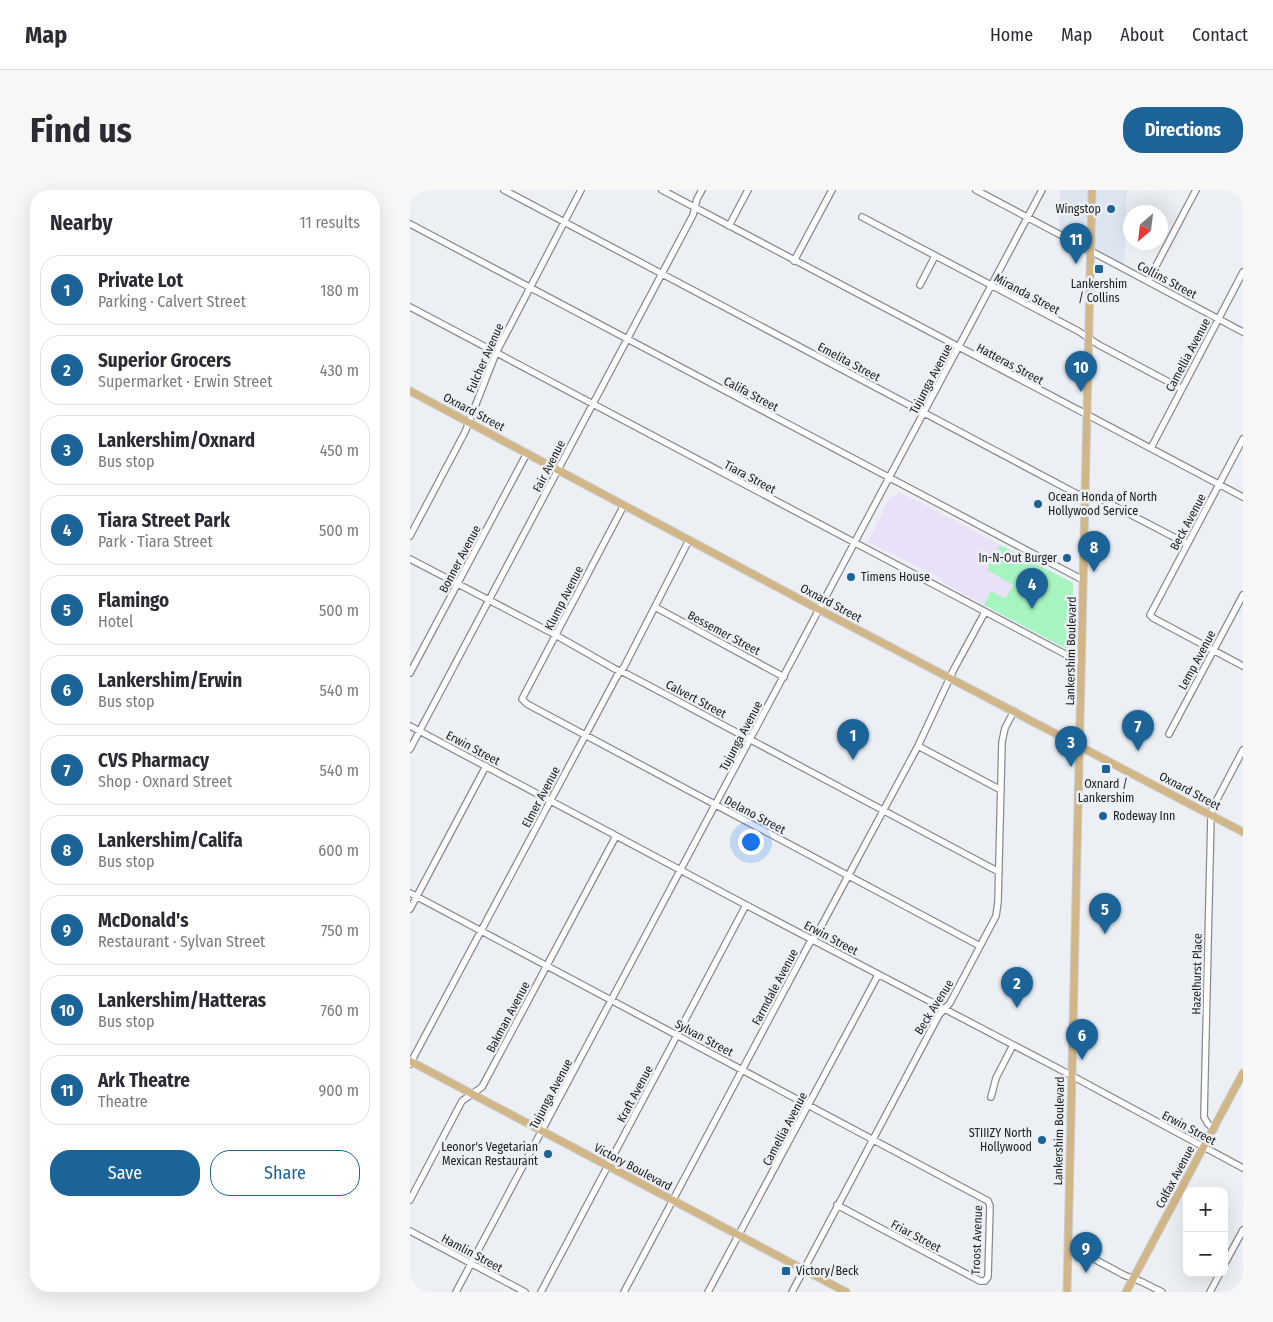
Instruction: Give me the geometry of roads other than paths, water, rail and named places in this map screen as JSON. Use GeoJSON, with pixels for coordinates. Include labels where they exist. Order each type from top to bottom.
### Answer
{"type":"FeatureCollection","features":[{"type":"Feature","properties":{"kind":"main road","name":"Lankershim Boulevard"},"geometry":{"type":"LineString","coordinates":[[1067,1292],[1081,747],[1086,415],[1092,190]]}},
{"type":"Feature","properties":{"kind":"main road","name":"Oxnard Street"},"geometry":{"type":"LineString","coordinates":[[411,393],[1243,832]]}},
{"type":"Feature","properties":{"kind":"main road","name":"Victory Boulevard"},"geometry":{"type":"LineString","coordinates":[[410,1062],[846,1292]]}},
{"type":"Feature","properties":{"kind":"main road","name":"Colfax Avenue"},"geometry":{"type":"LineString","coordinates":[[1126,1292],[1243,1073]]}},
{"type":"Feature","properties":{"kind":"street","name":"Emelita Street"},"geometry":{"type":"LineString","coordinates":[[504,190],[1077,494],[1097,497],[1187,544]]}},
{"type":"Feature","properties":{"kind":"street","name":"Fulcher Avenue"},"geometry":{"type":"LineString","coordinates":[[410,536],[469,422],[496,353],[581,190]]}},
{"type":"Feature","properties":{"kind":"street","name":"Hatteras Street"},"geometry":{"type":"LineString","coordinates":[[662,190],[1243,497]]}},
{"type":"Feature","properties":{"kind":"street","name":"Fair Avenue"},"geometry":{"type":"LineString","coordinates":[[410,749],[693,215],[702,190]]}},
{"type":"Feature","properties":{"kind":"street"},"geometry":{"type":"LineString","coordinates":[[729,226],[748,190]]}},
{"type":"Feature","properties":{"kind":"street"},"geometry":{"type":"LineString","coordinates":[[794,261],[832,190]]}},
{"type":"Feature","properties":{"kind":"street","name":"Collins Street"},"geometry":{"type":"LineString","coordinates":[[976,190],[1243,332]]}},
{"type":"Feature","properties":{"kind":"street","name":"Tujunga Avenue"},"geometry":{"type":"LineString","coordinates":[[456,1292],[1042,190]]}},
{"type":"Feature","properties":{"kind":"street"},"geometry":{"type":"LineString","coordinates":[[1148,281],[1196,190]]}},
{"type":"Feature","properties":{"kind":"street","name":"Miranda Street"},"geometry":{"type":"LineString","coordinates":[[862,216],[1182,389]]}},
{"type":"Feature","properties":{"kind":"street","name":"Califa Street"},"geometry":{"type":"LineString","coordinates":[[410,224],[1084,580]]}},
{"type":"Feature","properties":{"kind":"street"},"geometry":{"type":"LineString","coordinates":[[920,285],[935,256]]}},
{"type":"Feature","properties":{"kind":"street","name":"Camellia Avenue"},"geometry":{"type":"LineString","coordinates":[[1151,448],[1243,272]]}},
{"type":"Feature","properties":{"kind":"street","name":"Tiara Street"},"geometry":{"type":"LineString","coordinates":[[410,307],[1082,663]]}},
{"type":"Feature","properties":{"kind":"street","name":"Beck Avenue"},"geometry":{"type":"LineString","coordinates":[[1214,650],[1150,615],[1243,439]]}},
{"type":"Feature","properties":{"kind":"street","name":"Bonner Avenue"},"geometry":{"type":"LineString","coordinates":[[410,673],[527,453]]}},
{"type":"Feature","properties":{"kind":"street","name":"Klump Avenue"},"geometry":{"type":"LineString","coordinates":[[522,699],[624,505]]}},
{"type":"Feature","properties":{"kind":"street","name":"Elmer Avenue"},"geometry":{"type":"LineString","coordinates":[[410,1062],[482,931],[585,735],[621,672],[689,540]]}},
{"type":"Feature","properties":{"kind":"street","name":"Calvert Street"},"geometry":{"type":"LineString","coordinates":[[410,559],[999,872]]}},
{"type":"Feature","properties":{"kind":"street","name":"Lemp Avenue"},"geometry":{"type":"LineString","coordinates":[[1169,734],[1243,595]]}},
{"type":"Feature","properties":{"kind":"street","name":"Bessemer Street"},"geometry":{"type":"LineString","coordinates":[[655,607],[784,677]]}},
{"type":"Feature","properties":{"kind":"street","name":"Farmdale Avenue"},"geometry":{"type":"LineString","coordinates":[[624,1292],[918,746],[954,669],[984,612]]}},
{"type":"Feature","properties":{"kind":"street"},"geometry":{"type":"LineString","coordinates":[[1214,650],[1243,666]]}},
{"type":"Feature","properties":{"kind":"street","name":"Delano Street"},"geometry":{"type":"LineString","coordinates":[[522,699],[527,704],[980,946]]}},
{"type":"Feature","properties":{"kind":"street","name":"Beck Avenue"},"geometry":{"type":"LineString","coordinates":[[792,1292],[939,1015],[950,1003],[996,916],[998,902],[1002,742],[1014,711]]}},
{"type":"Feature","properties":{"kind":"street","name":"Erwin Street"},"geometry":{"type":"LineString","coordinates":[[410,726],[1243,1168]]}},
{"type":"Feature","properties":{"kind":"street"},"geometry":{"type":"LineString","coordinates":[[918,746],[1001,790]]}},
{"type":"Feature","properties":{"kind":"street"},"geometry":{"type":"LineString","coordinates":[[1211,815],[1243,750]]}},
{"type":"Feature","properties":{"kind":"street"},"geometry":{"type":"LineString","coordinates":[[410,909],[486,766]]}},
{"type":"Feature","properties":{"kind":"street","name":"Hazelhurst Place"},"geometry":{"type":"LineString","coordinates":[[1211,815],[1204,1117],[1208,1124],[1214,1128]]}},
{"type":"Feature","properties":{"kind":"street","name":"Bakman Avenue"},"geometry":{"type":"LineString","coordinates":[[410,1200],[462,1101],[482,1087],[616,836]]}},
{"type":"Feature","properties":{"kind":"street","name":"Sylvan Street"},"geometry":{"type":"LineString","coordinates":[[410,893],[988,1200]]}},
{"type":"Feature","properties":{"kind":"street","name":"Kraft Avenue"},"geometry":{"type":"LineString","coordinates":[[541,1292],[746,905]]}},
{"type":"Feature","properties":{"kind":"street","name":"Camellia Avenue"},"geometry":{"type":"LineString","coordinates":[[708,1292],[878,975]]}},
{"type":"Feature","properties":{"kind":"street"},"geometry":{"type":"LineString","coordinates":[[991,1097],[996,1078],[1013,1045]]}},
{"type":"Feature","properties":{"kind":"street","name":"Troost Avenue"},"geometry":{"type":"LineString","coordinates":[[985,1281],[988,1277],[990,1206],[988,1200]]}},
{"type":"Feature","properties":{"kind":"street","name":"Friar Street"},"geometry":{"type":"LineString","coordinates":[[837,1205],[980,1281],[985,1281]]}},
{"type":"Feature","properties":{"kind":"street"},"geometry":{"type":"LineString","coordinates":[[1228,1258],[1243,1230]]}},
{"type":"Feature","properties":{"kind":"street","name":"Hamlin Street"},"geometry":{"type":"LineString","coordinates":[[410,1231],[525,1292]]}},
{"type":"Feature","properties":{"kind":"street"},"geometry":{"type":"LineString","coordinates":[[1068,1245],[1124,1275],[1162,1292]]}},
{"type":"Feature","properties":{"kind":"street"},"geometry":{"type":"LineString","coordinates":[[1210,1292],[1218,1277]]}},
{"type":"Feature","properties":{"kind":"place","name":"Wingstop"},"geometry":{"type":"Point","coordinates":[1111,209]}},
{"type":"Feature","properties":{"kind":"place","name":"Ark Theatre"},"geometry":{"type":"Point","coordinates":[1076,264]}},
{"type":"Feature","properties":{"kind":"place","name":"Lankershim / Collins"},"geometry":{"type":"Point","coordinates":[1099,269]}},
{"type":"Feature","properties":{"kind":"place","name":"Lankershim/Hatteras"},"geometry":{"type":"Point","coordinates":[1081,392]}},
{"type":"Feature","properties":{"kind":"place","name":"Ocean Honda of North Hollywood Service"},"geometry":{"type":"Point","coordinates":[1038,504]}},
{"type":"Feature","properties":{"kind":"place","name":"In-N-Out Burger"},"geometry":{"type":"Point","coordinates":[1067,558]}},
{"type":"Feature","properties":{"kind":"place","name":"Lankershim/Califa"},"geometry":{"type":"Point","coordinates":[1094,572]}},
{"type":"Feature","properties":{"kind":"place","name":"Timens House"},"geometry":{"type":"Point","coordinates":[851,577]}},
{"type":"Feature","properties":{"kind":"place","name":"Tiara Street Park"},"geometry":{"type":"Point","coordinates":[1032,609]}},
{"type":"Feature","properties":{"kind":"place","name":"CVS Pharmacy"},"geometry":{"type":"Point","coordinates":[1138,751]}},
{"type":"Feature","properties":{"kind":"place","name":"Private Lot"},"geometry":{"type":"Point","coordinates":[853,760]}},
{"type":"Feature","properties":{"kind":"place","name":"Lankershim/Oxnard"},"geometry":{"type":"Point","coordinates":[1071,767]}},
{"type":"Feature","properties":{"kind":"place","name":"Oxnard / Lankershim"},"geometry":{"type":"Point","coordinates":[1106,769]}},
{"type":"Feature","properties":{"kind":"place","name":"Rodeway Inn"},"geometry":{"type":"Point","coordinates":[1103,816]}},
{"type":"Feature","properties":{"kind":"place","name":"Flamingo"},"geometry":{"type":"Point","coordinates":[1105,934]}},
{"type":"Feature","properties":{"kind":"place","name":"Superior Grocers"},"geometry":{"type":"Point","coordinates":[1017,1008]}},
{"type":"Feature","properties":{"kind":"place","name":"Lankershim/Erwin"},"geometry":{"type":"Point","coordinates":[1082,1060]}},
{"type":"Feature","properties":{"kind":"place","name":"STIIIZY North Hollywood"},"geometry":{"type":"Point","coordinates":[1042,1140]}},
{"type":"Feature","properties":{"kind":"place","name":"Leonor's Vegetarian Mexican Restaurant"},"geometry":{"type":"Point","coordinates":[548,1154]}},
{"type":"Feature","properties":{"kind":"place","name":"Victory/Beck"},"geometry":{"type":"Point","coordinates":[786,1271]}},
{"type":"Feature","properties":{"kind":"place","name":"McDonald's"},"geometry":{"type":"Point","coordinates":[1086,1273]}}]}
